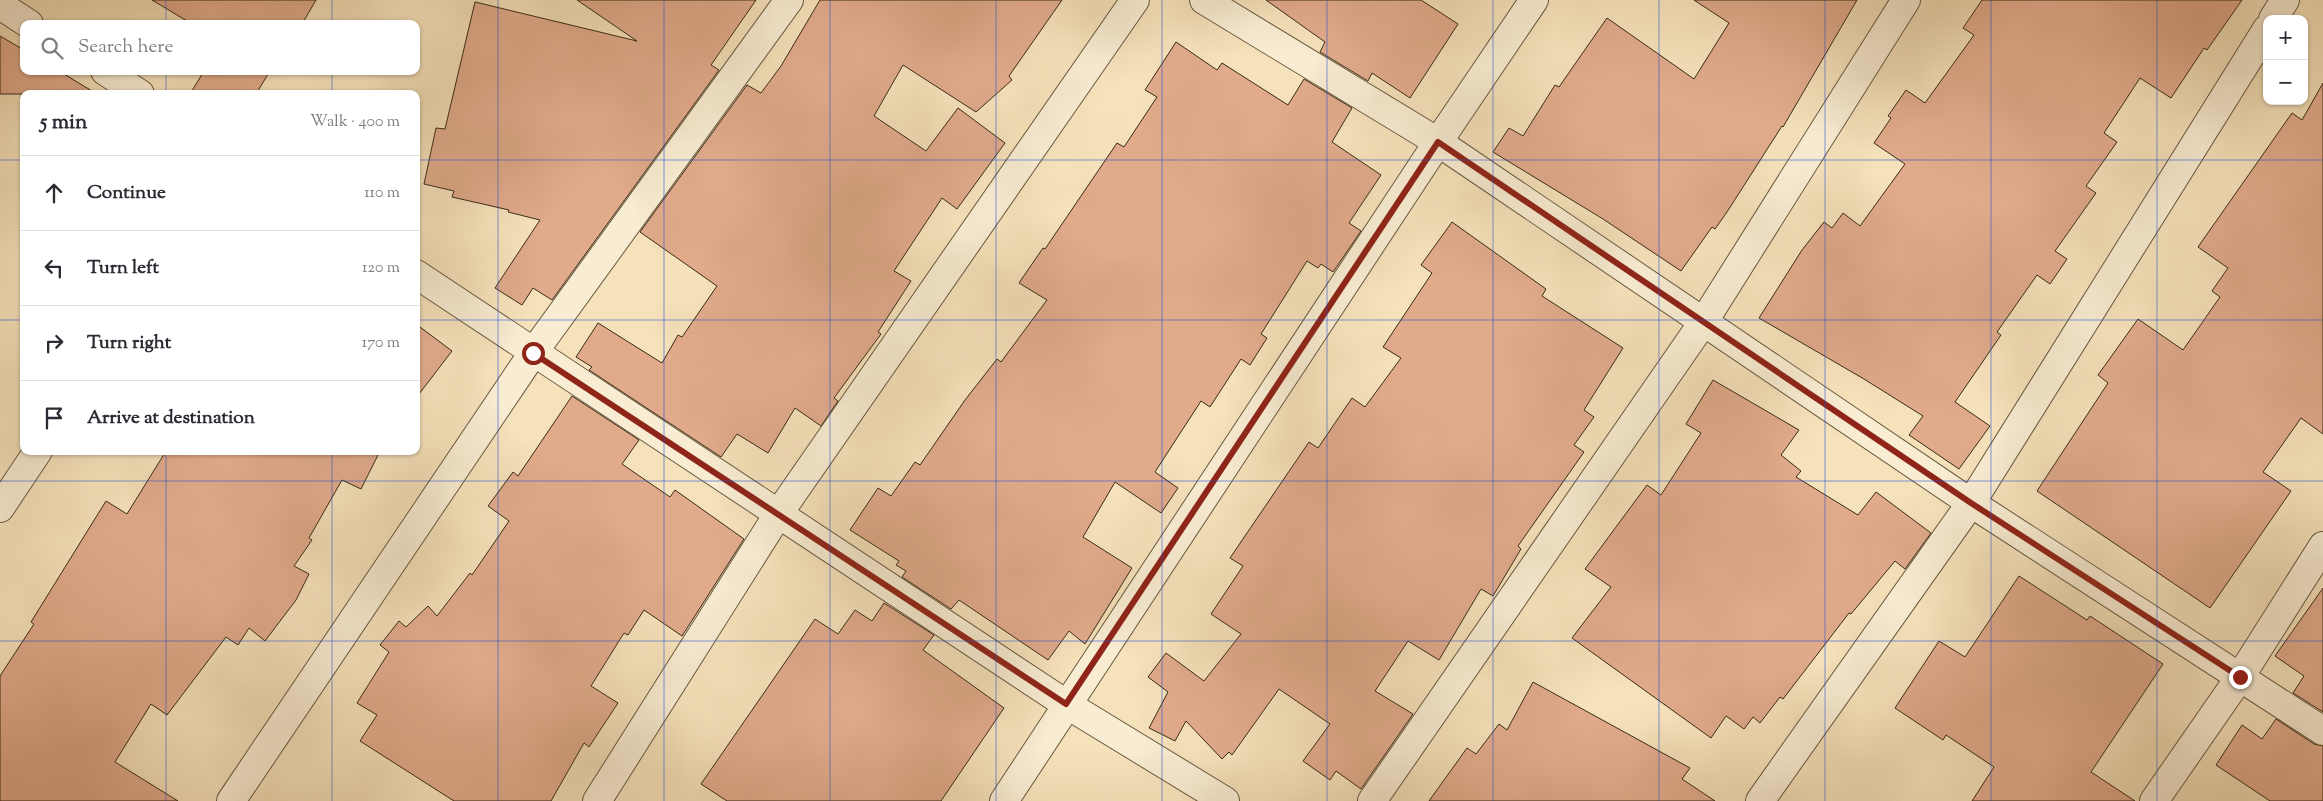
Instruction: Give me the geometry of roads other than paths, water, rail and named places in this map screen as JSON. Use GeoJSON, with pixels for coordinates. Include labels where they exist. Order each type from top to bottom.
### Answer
{"type":"FeatureCollection","features":[{"type":"Feature","properties":{"kind":"street"},"geometry":{"type":"LineString","coordinates":[[231,801],[533,353],[789,0]]}},
{"type":"Feature","properties":{"kind":"street"},"geometry":{"type":"LineString","coordinates":[[596,801],[779,513],[1134,0]]}},
{"type":"Feature","properties":{"kind":"street"},"geometry":{"type":"LineString","coordinates":[[1204,0],[1438,142],[1971,503],[2323,731]]}},
{"type":"Feature","properties":{"kind":"street"},"geometry":{"type":"LineString","coordinates":[[1004,801],[1066,704],[1534,0]]}},
{"type":"Feature","properties":{"kind":"street"},"geometry":{"type":"LineString","coordinates":[[1372,801],[1704,321],[1906,0]]}},
{"type":"Feature","properties":{"kind":"street"},"geometry":{"type":"LineString","coordinates":[[2276,15],[2285,0]]}},
{"type":"Feature","properties":{"kind":"street"},"geometry":{"type":"LineString","coordinates":[[0,5],[23,20]]}},
{"type":"Feature","properties":{"kind":"street"},"geometry":{"type":"LineString","coordinates":[[1760,801],[1971,503],[2263,35]]}},
{"type":"Feature","properties":{"kind":"street"},"geometry":{"type":"LineString","coordinates":[[111,75],[134,90]]}},
{"type":"Feature","properties":{"kind":"street"},"geometry":{"type":"LineString","coordinates":[[420,277],[1066,704],[1225,801]]}},
{"type":"Feature","properties":{"kind":"street"},"geometry":{"type":"LineString","coordinates":[[0,508],[35,455]]}},
{"type":"Feature","properties":{"kind":"street"},"geometry":{"type":"LineString","coordinates":[[2154,801],[2240,677],[2323,546]]}}]}
